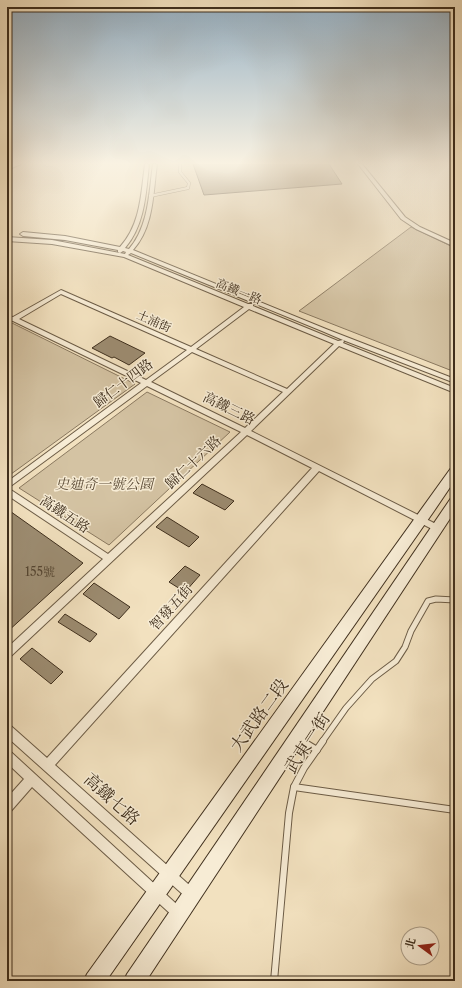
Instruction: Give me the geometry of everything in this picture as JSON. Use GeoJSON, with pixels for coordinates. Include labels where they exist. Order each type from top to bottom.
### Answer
{"type":"FeatureCollection","features":[{"type":"Feature","properties":{"kind":"street"},"geometry":{"type":"LineString","coordinates":[[117,254],[130,240],[138,226],[140,210]]}},
{"type":"Feature","properties":{"kind":"street"},"geometry":{"type":"LineString","coordinates":[[125,256],[139,241],[146,226],[148,210]]}},
{"type":"Feature","properties":{"kind":"street"},"geometry":{"type":"LineString","coordinates":[[397,210],[403,218],[418,228],[455,245]]}},
{"type":"Feature","properties":{"kind":"street"},"geometry":{"type":"LineString","coordinates":[[399,210],[426,226],[455,240]]}},
{"type":"Feature","properties":{"kind":"street","name":"高鐵一路"},"geometry":{"type":"LineString","coordinates":[[7,233],[65,238],[131,250],[255,302],[455,391]]}},
{"type":"Feature","properties":{"kind":"street","name":"高鐵一路"},"geometry":{"type":"LineString","coordinates":[[7,239],[52,242],[125,256],[247,307],[455,381]]}},
{"type":"Feature","properties":{"kind":"street","name":"土浦街"},"geometry":{"type":"LineString","coordinates":[[10,318],[61,292],[288,392]]}},
{"type":"Feature","properties":{"kind":"street","name":"歸仁十四路"},"geometry":{"type":"LineString","coordinates":[[7,486],[145,382],[255,302]]}},
{"type":"Feature","properties":{"kind":"street","name":"高鐵三路"},"geometry":{"type":"LineString","coordinates":[[10,318],[246,431],[437,528]]}},
{"type":"Feature","properties":{"kind":"street","name":"歸仁十六路"},"geometry":{"type":"LineString","coordinates":[[7,654],[108,558],[288,392],[341,340]]}},
{"type":"Feature","properties":{"kind":"street","name":"智發五街"},"geometry":{"type":"LineString","coordinates":[[48,765],[317,468]]}},
{"type":"Feature","properties":{"kind":"street","name":"大武路二段"},"geometry":{"type":"LineString","coordinates":[[94,981],[169,873],[422,520],[455,471]]}},
{"type":"Feature","properties":{"kind":"street","name":"高鐵五路"},"geometry":{"type":"LineString","coordinates":[[7,491],[108,558]]}},
{"type":"Feature","properties":{"kind":"street"},"geometry":{"type":"LineString","coordinates":[[134,981],[455,501]]}},
{"type":"Feature","properties":{"kind":"street","name":"高鐵七路"},"geometry":{"type":"LineString","coordinates":[[7,730],[192,895]]}},
{"type":"Feature","properties":{"kind":"street"},"geometry":{"type":"LineString","coordinates":[[7,756],[179,914]]}},
{"type":"Feature","properties":{"kind":"street"},"geometry":{"type":"LineString","coordinates":[[7,807],[32,779]]}},
{"type":"Feature","properties":{"kind":"lane","name":"武東一街"},"geometry":{"type":"LineString","coordinates":[[274,981],[289,812],[294,788],[304,768],[346,708],[372,679],[396,661],[405,647],[411,631],[428,602],[436,599],[455,600]]}},
{"type":"Feature","properties":{"kind":"lane"},"geometry":{"type":"LineString","coordinates":[[297,738],[317,750]]}},
{"type":"Feature","properties":{"kind":"lane"},"geometry":{"type":"LineString","coordinates":[[294,788],[455,810]]}},
{"type":"Feature","properties":{"kind":"green space"},"geometry":{"type":"Polygon","coordinates":[[[411,227],[455,248],[455,372],[299,311],[411,227]]]}},
{"type":"Feature","properties":{"kind":"green space"},"geometry":{"type":"Polygon","coordinates":[[[7,323],[12,323],[135,384],[7,477],[7,323]]]}},
{"type":"Feature","properties":{"kind":"green space","name":"史迪奇一號公園"},"geometry":{"type":"Polygon","coordinates":[[[147,392],[230,432],[109,545],[19,488],[147,392]]]}},
{"type":"Feature","properties":{"kind":"building"},"geometry":{"type":"Polygon","coordinates":[[[110,336],[145,353],[129,365],[92,348],[110,336]]]}},
{"type":"Feature","properties":{"kind":"building"},"geometry":{"type":"Polygon","coordinates":[[[202,484],[234,501],[225,510],[193,493],[202,484]]]}},
{"type":"Feature","properties":{"kind":"building"},"geometry":{"type":"Polygon","coordinates":[[[7,509],[83,563],[7,632],[7,509]]]}},
{"type":"Feature","properties":{"kind":"building"},"geometry":{"type":"Polygon","coordinates":[[[167,517],[199,537],[189,547],[156,527],[167,517]]]}},
{"type":"Feature","properties":{"kind":"building"},"geometry":{"type":"Polygon","coordinates":[[[185,566],[200,575],[185,592],[169,582],[185,566]]]}},
{"type":"Feature","properties":{"kind":"building"},"geometry":{"type":"Polygon","coordinates":[[[94,583],[130,607],[119,619],[83,594],[94,583]]]}},
{"type":"Feature","properties":{"kind":"building"},"geometry":{"type":"Polygon","coordinates":[[[65,614],[97,634],[90,642],[58,622],[65,614]]]}},
{"type":"Feature","properties":{"kind":"building"},"geometry":{"type":"Polygon","coordinates":[[[32,648],[63,672],[51,684],[20,659],[32,648]]]}}]}
